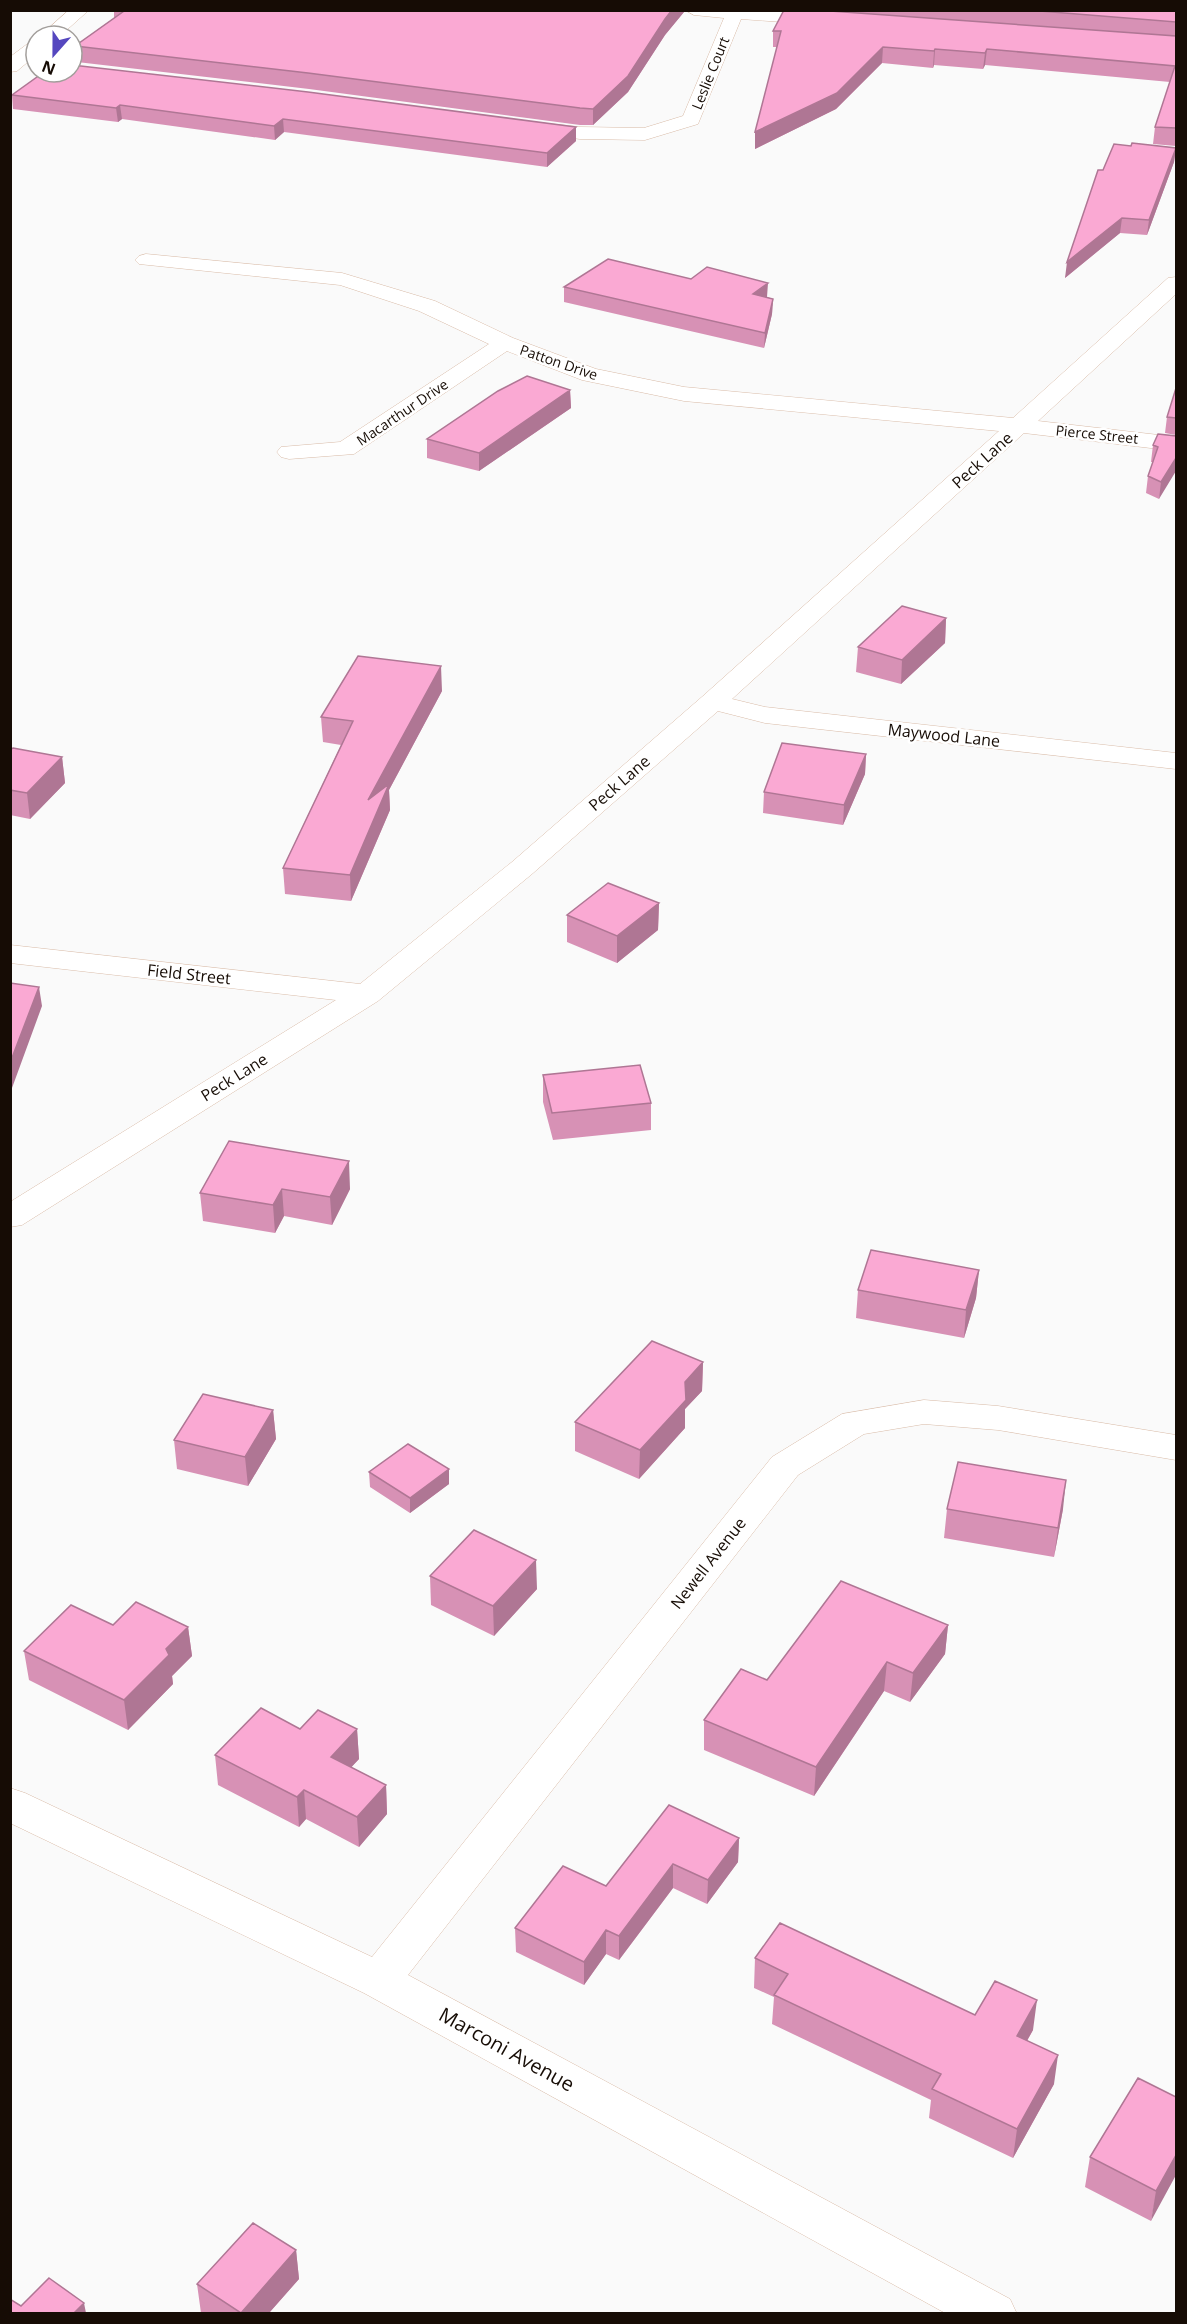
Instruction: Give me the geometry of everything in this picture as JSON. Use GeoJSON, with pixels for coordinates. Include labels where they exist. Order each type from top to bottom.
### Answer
{"type":"FeatureCollection","features":[{"type":"Feature","properties":{"kind":"street"},"geometry":{"type":"LineString","coordinates":[[63,24],[80,10]]}},
{"type":"Feature","properties":{"kind":"street"},"geometry":{"type":"LineString","coordinates":[[694,10],[842,21]]}},
{"type":"Feature","properties":{"kind":"street","name":"Leslie Court"},"geometry":{"type":"LineString","coordinates":[[509,125],[580,134],[645,134],[691,120],[735,14]]}},
{"type":"Feature","properties":{"kind":"street","name":"Patton Drive"},"geometry":{"type":"LineString","coordinates":[[146,261],[342,279],[427,306],[506,343],[590,375],[684,394],[1018,426]]}},
{"type":"Feature","properties":{"kind":"street","name":"Peck Lane"},"geometry":{"type":"LineString","coordinates":[[10,1216],[367,994],[522,868],[713,702],[1176,283]]}},
{"type":"Feature","properties":{"kind":"street","name":"Macarthur Drive"},"geometry":{"type":"LineString","coordinates":[[289,452],[346,449],[506,343]]}},
{"type":"Feature","properties":{"kind":"street","name":"Pierce Street"},"geometry":{"type":"LineString","coordinates":[[1018,426],[1176,444]]}},
{"type":"Feature","properties":{"kind":"street","name":"Maywood Lane"},"geometry":{"type":"LineString","coordinates":[[713,702],[765,715],[1176,761]]}},
{"type":"Feature","properties":{"kind":"street","name":"Field Street"},"geometry":{"type":"LineString","coordinates":[[10,954],[367,994]]}},
{"type":"Feature","properties":{"kind":"street","name":"Newell Avenue"},"geometry":{"type":"LineString","coordinates":[[379,1980],[785,1466],[855,1423],[924,1412],[998,1418],[1176,1448]]}},
{"type":"Feature","properties":{"kind":"street","name":"Marconi Avenue"},"geometry":{"type":"LineString","coordinates":[[10,1804],[379,1980],[993,2313]]}},
{"type":"Feature","properties":{"kind":"building"},"geometry":{"type":"Polygon","coordinates":[[[114,10],[672,10],[628,76],[593,109],[84,47],[84,40],[124,11],[114,10]]]}},
{"type":"Feature","properties":{"kind":"building"},"geometry":{"type":"Polygon","coordinates":[[[784,10],[816,10],[1176,36],[1176,128],[1155,127],[1175,66],[987,49],[985,53],[883,47],[837,93],[755,132],[781,31],[773,31],[784,10]]]}},
{"type":"Feature","properties":{"kind":"building"},"geometry":{"type":"Polygon","coordinates":[[[1027,10],[1176,10],[1176,22],[1027,10]]]}},
{"type":"Feature","properties":{"kind":"building"},"geometry":{"type":"Polygon","coordinates":[[[84,66],[308,92],[576,127],[547,153],[283,119],[274,126],[120,105],[116,108],[12,95],[27,84],[84,84],[84,66]]]}},
{"type":"Feature","properties":{"kind":"building"},"geometry":{"type":"Polygon","coordinates":[[[1132,143],[1176,148],[1149,220],[1122,218],[1067,262],[1098,170],[1103,170],[1114,144],[1131,146],[1132,143]]]}},
{"type":"Feature","properties":{"kind":"building"},"geometry":{"type":"Polygon","coordinates":[[[608,259],[691,279],[707,267],[768,283],[753,294],[773,299],[765,333],[564,287],[608,259]]]}},
{"type":"Feature","properties":{"kind":"building"},"geometry":{"type":"Polygon","coordinates":[[[527,376],[570,390],[479,453],[427,439],[498,391],[527,376]]]}},
{"type":"Feature","properties":{"kind":"building"},"geometry":{"type":"Polygon","coordinates":[[[1176,388],[1176,418],[1167,417],[1176,388]]]}},
{"type":"Feature","properties":{"kind":"building"},"geometry":{"type":"Polygon","coordinates":[[[1158,434],[1176,436],[1176,458],[1161,482],[1148,476],[1158,447],[1153,445],[1158,434]]]}},
{"type":"Feature","properties":{"kind":"building"},"geometry":{"type":"Polygon","coordinates":[[[902,606],[946,618],[902,660],[858,647],[902,606]]]}},
{"type":"Feature","properties":{"kind":"building"},"geometry":{"type":"Polygon","coordinates":[[[358,656],[441,666],[368,800],[389,784],[350,875],[283,868],[353,721],[321,717],[358,656]]]}},
{"type":"Feature","properties":{"kind":"building"},"geometry":{"type":"Polygon","coordinates":[[[782,743],[866,754],[844,805],[764,792],[782,743]]]}},
{"type":"Feature","properties":{"kind":"building"},"geometry":{"type":"Polygon","coordinates":[[[13,748],[62,757],[27,793],[10,790],[10,750],[13,748]]]}},
{"type":"Feature","properties":{"kind":"building"},"geometry":{"type":"Polygon","coordinates":[[[608,883],[659,903],[617,936],[567,915],[608,883]]]}},
{"type":"Feature","properties":{"kind":"building"},"geometry":{"type":"Polygon","coordinates":[[[10,983],[39,987],[10,1063],[10,983]]]}},
{"type":"Feature","properties":{"kind":"building"},"geometry":{"type":"Polygon","coordinates":[[[640,1065],[651,1103],[552,1113],[543,1075],[640,1065]]]}},
{"type":"Feature","properties":{"kind":"building"},"geometry":{"type":"Polygon","coordinates":[[[229,1141],[349,1161],[330,1197],[282,1189],[273,1205],[200,1193],[229,1141]]]}},
{"type":"Feature","properties":{"kind":"building"},"geometry":{"type":"Polygon","coordinates":[[[871,1250],[979,1270],[966,1310],[858,1290],[871,1250]]]}},
{"type":"Feature","properties":{"kind":"building"},"geometry":{"type":"Polygon","coordinates":[[[652,1341],[703,1362],[685,1382],[686,1400],[640,1450],[575,1422],[652,1341]]]}},
{"type":"Feature","properties":{"kind":"building"},"geometry":{"type":"Polygon","coordinates":[[[203,1394],[273,1410],[245,1457],[174,1440],[203,1394]]]}},
{"type":"Feature","properties":{"kind":"building"},"geometry":{"type":"Polygon","coordinates":[[[408,1444],[449,1469],[410,1498],[369,1472],[408,1444]]]}},
{"type":"Feature","properties":{"kind":"building"},"geometry":{"type":"Polygon","coordinates":[[[958,1462],[1066,1480],[1058,1528],[947,1509],[958,1462]]]}},
{"type":"Feature","properties":{"kind":"building"},"geometry":{"type":"Polygon","coordinates":[[[474,1530],[536,1560],[493,1606],[430,1576],[474,1530]]]}},
{"type":"Feature","properties":{"kind":"building"},"geometry":{"type":"Polygon","coordinates":[[[841,1581],[948,1625],[913,1673],[887,1662],[816,1767],[704,1720],[741,1669],[767,1680],[841,1581]]]}},
{"type":"Feature","properties":{"kind":"building"},"geometry":{"type":"Polygon","coordinates":[[[136,1602],[188,1627],[166,1649],[169,1655],[124,1700],[24,1651],[71,1605],[113,1625],[136,1602]]]}},
{"type":"Feature","properties":{"kind":"building"},"geometry":{"type":"Polygon","coordinates":[[[261,1708],[300,1729],[318,1710],[357,1729],[331,1757],[386,1785],[357,1817],[304,1790],[297,1797],[215,1755],[261,1708]]]}},
{"type":"Feature","properties":{"kind":"building"},"geometry":{"type":"Polygon","coordinates":[[[669,1805],[739,1838],[708,1880],[673,1864],[619,1936],[606,1930],[584,1962],[515,1928],[563,1866],[606,1886],[669,1805]]]}},
{"type":"Feature","properties":{"kind":"building"},"geometry":{"type":"Polygon","coordinates":[[[780,1923],[975,2015],[995,1981],[1037,2000],[1017,2036],[1058,2055],[1017,2129],[932,2089],[941,2074],[774,1995],[788,1974],[755,1958],[780,1923]]]}},
{"type":"Feature","properties":{"kind":"building"},"geometry":{"type":"Polygon","coordinates":[[[1138,2078],[1176,2097],[1176,2155],[1156,2191],[1090,2157],[1138,2078]]]}},
{"type":"Feature","properties":{"kind":"building"},"geometry":{"type":"Polygon","coordinates":[[[253,2223],[296,2250],[241,2313],[197,2284],[253,2223]]]}},
{"type":"Feature","properties":{"kind":"building"},"geometry":{"type":"Polygon","coordinates":[[[49,2278],[84,2303],[74,2313],[10,2313],[10,2299],[21,2306],[49,2278]]]}}]}
